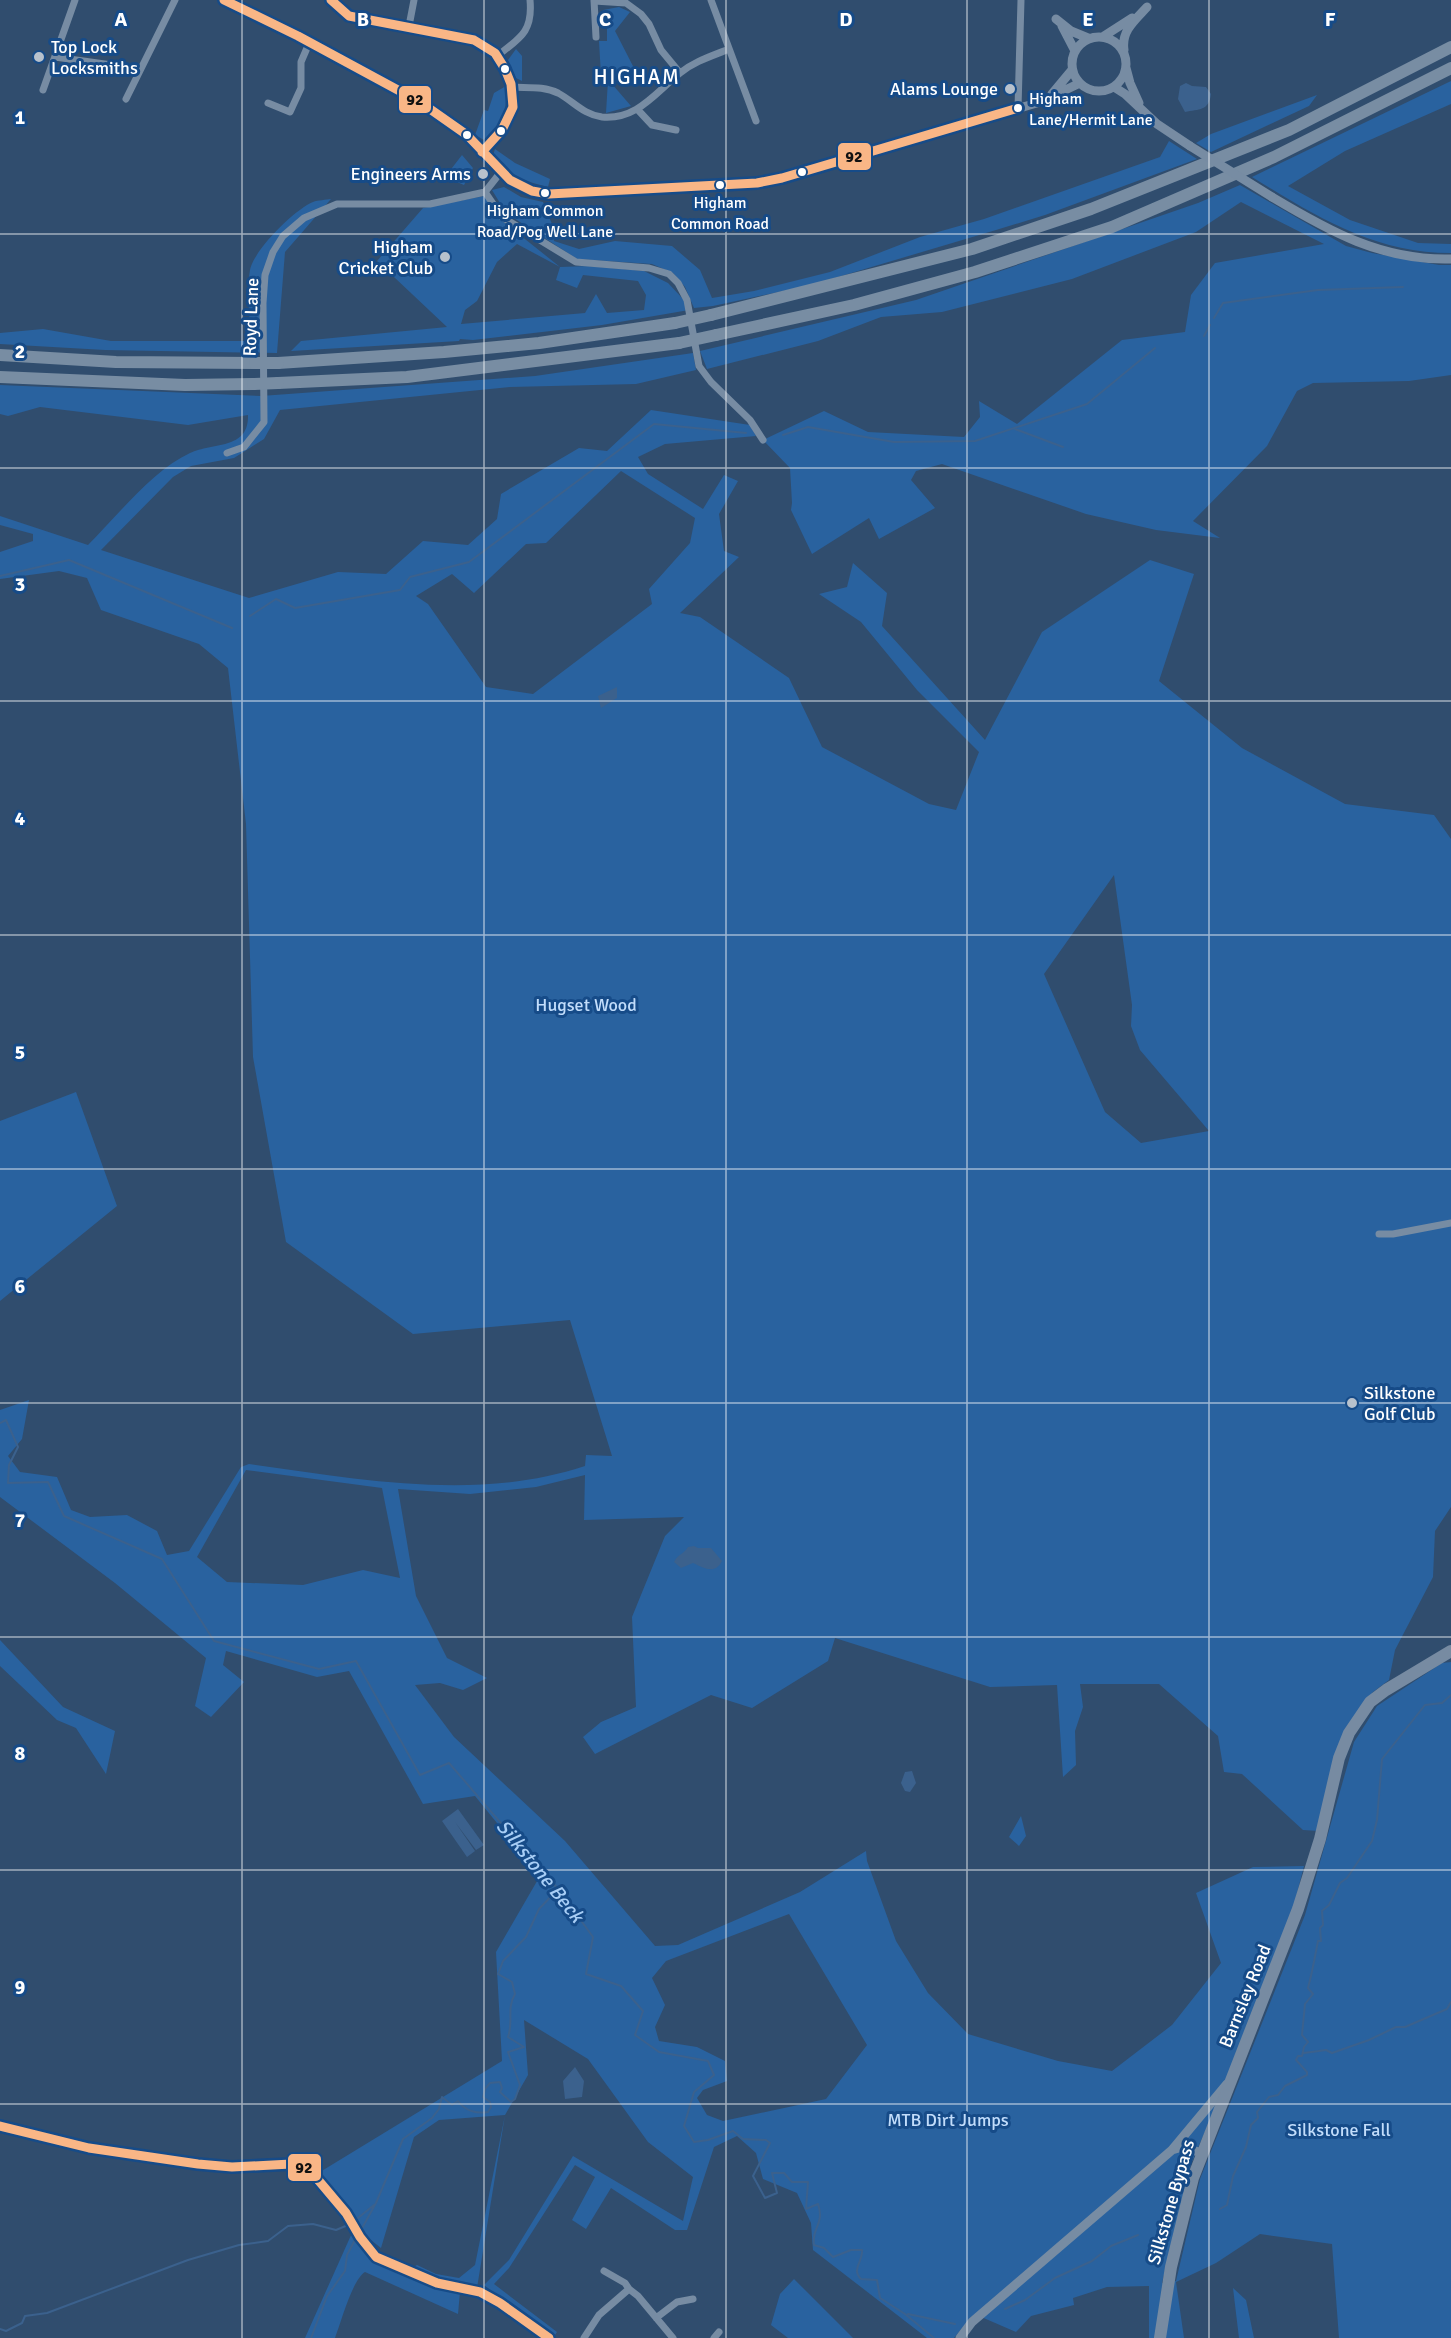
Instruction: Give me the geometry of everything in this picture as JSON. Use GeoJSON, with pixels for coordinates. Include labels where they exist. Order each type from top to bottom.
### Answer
{"type":"FeatureCollection","features":[{"type":"Feature","properties":{"kind":"highway"},"geometry":{"type":"LineString","coordinates":[[0,355],[117,362],[279,363],[539,343],[675,323],[748,308],[972,249],[1091,209],[1289,130],[1451,47]]}},
{"type":"Feature","properties":{"kind":"highway"},"geometry":{"type":"LineString","coordinates":[[0,377],[185,385],[406,377],[678,344],[854,305],[964,275],[1112,227],[1274,157],[1451,68]]}},
{"type":"Feature","properties":{"kind":"highway","name":"Barnsley Road"},"geometry":{"type":"LineString","coordinates":[[1231,2080],[1277,1964],[1320,1839],[1339,1758],[1349,1733],[1361,1713],[1386,1690],[1451,1651]]}},
{"type":"Feature","properties":{"kind":"highway","name":"Silkstone Bypass"},"geometry":{"type":"LineString","coordinates":[[1160,2338],[1171,2266],[1193,2178],[1231,2080]]}},
{"type":"Feature","properties":{"kind":"street"},"geometry":{"type":"LineString","coordinates":[[43,90],[75,0]]}},
{"type":"Feature","properties":{"kind":"street"},"geometry":{"type":"LineString","coordinates":[[126,99],[175,0]]}},
{"type":"Feature","properties":{"kind":"street"},"geometry":{"type":"LineString","coordinates":[[224,0],[238,3],[417,100],[466,135],[514,184],[530,191],[549,194],[757,183],[782,178],[1046,100],[1080,83]]}},
{"type":"Feature","properties":{"kind":"street"},"geometry":{"type":"LineString","coordinates":[[331,0],[349,16],[474,40],[487,46],[497,56],[512,87],[512,112],[499,136],[483,152]]}},
{"type":"Feature","properties":{"kind":"street"},"geometry":{"type":"LineString","coordinates":[[409,26],[414,0]]}},
{"type":"Feature","properties":{"kind":"street"},"geometry":{"type":"LineString","coordinates":[[497,56],[523,36],[529,26],[530,0]]}},
{"type":"Feature","properties":{"kind":"street"},"geometry":{"type":"LineString","coordinates":[[711,0],[756,121]]}},
{"type":"Feature","properties":{"kind":"street"},"geometry":{"type":"LineString","coordinates":[[1018,108],[1021,0]]}},
{"type":"Feature","properties":{"kind":"street"},"geometry":{"type":"LineString","coordinates":[[596,37],[594,1],[626,3],[650,24],[661,50],[680,73]]}},
{"type":"Feature","properties":{"kind":"street"},"geometry":{"type":"LineString","coordinates":[[1075,51],[1088,39],[1104,36],[1147,7],[1127,29],[1123,42],[1126,68],[1136,99],[1147,115]]}},
{"type":"Feature","properties":{"kind":"street"},"geometry":{"type":"LineString","coordinates":[[1046,100],[1063,84],[1072,70],[1075,51],[1067,34],[1056,19],[1071,31],[1088,39]]}},
{"type":"Feature","properties":{"kind":"street"},"geometry":{"type":"LineString","coordinates":[[1104,36],[1112,39],[1124,52]]}},
{"type":"Feature","properties":{"kind":"street"},"geometry":{"type":"LineString","coordinates":[[268,103],[290,112],[301,88],[301,62],[310,41]]}},
{"type":"Feature","properties":{"kind":"street"},"geometry":{"type":"LineString","coordinates":[[512,87],[544,89],[558,93],[582,111],[600,117],[620,117],[638,110],[680,73],[698,61],[729,49]]}},
{"type":"Feature","properties":{"kind":"street"},"geometry":{"type":"LineString","coordinates":[[55,57],[140,69]]}},
{"type":"Feature","properties":{"kind":"street"},"geometry":{"type":"LineString","coordinates":[[1072,70],[1080,83],[1094,91],[1114,87],[1124,76],[1126,68]]}},
{"type":"Feature","properties":{"kind":"street"},"geometry":{"type":"LineString","coordinates":[[1114,87],[1147,115],[1190,146],[1330,232],[1366,246],[1403,255],[1451,259]]}},
{"type":"Feature","properties":{"kind":"street"},"geometry":{"type":"LineString","coordinates":[[638,110],[652,125],[676,130]]}},
{"type":"Feature","properties":{"kind":"street"},"geometry":{"type":"LineString","coordinates":[[500,172],[485,192],[502,217],[576,262],[649,268],[669,274],[678,283],[687,300],[699,366],[711,382],[750,420],[763,440]]}},
{"type":"Feature","properties":{"kind":"street","name":"Royd Lane"},"geometry":{"type":"LineString","coordinates":[[227,453],[244,447],[264,422],[263,303],[265,275],[273,252],[283,236],[304,218],[337,204],[384,202],[430,204],[485,192]]}},
{"type":"Feature","properties":{"kind":"street"},"geometry":{"type":"LineString","coordinates":[[1379,1234],[1393,1234],[1451,1223]]}},
{"type":"Feature","properties":{"kind":"street","name":"Barnsley Road"},"geometry":{"type":"LineString","coordinates":[[960,2338],[972,2322],[1172,2150],[1231,2080]]}},
{"type":"Feature","properties":{"kind":"street"},"geometry":{"type":"LineString","coordinates":[[0,2126],[89,2148],[198,2164],[232,2167],[291,2164],[304,2167],[315,2175],[346,2212],[360,2237],[376,2257],[437,2283],[480,2292],[500,2303],[549,2338]]}},
{"type":"Feature","properties":{"kind":"street"},"geometry":{"type":"LineString","coordinates":[[1172,2150],[1182,2147],[1202,2153]]}},
{"type":"Feature","properties":{"kind":"street"},"geometry":{"type":"LineString","coordinates":[[606,2275],[625,2283],[629,2289],[633,2290],[673,2338]]}},
{"type":"Feature","properties":{"kind":"street"},"geometry":{"type":"LineString","coordinates":[[584,2338],[599,2315],[629,2289]]}},
{"type":"Feature","properties":{"kind":"street"},"geometry":{"type":"LineString","coordinates":[[656,2318],[683,2297],[693,2299]]}},
{"type":"Feature","properties":{"kind":"green space"},"geometry":{"type":"Polygon","coordinates":[[[619,7],[630,12],[615,31],[634,68],[612,84],[631,106],[606,113],[608,80],[601,76],[599,41],[607,41],[607,25],[602,17],[603,10],[619,7]]]}},
{"type":"Feature","properties":{"kind":"green space"},"geometry":{"type":"Polygon","coordinates":[[[516,49],[522,56],[522,81],[516,78],[508,60],[516,49]]]}},
{"type":"Feature","properties":{"kind":"green space"},"geometry":{"type":"Polygon","coordinates":[[[1451,81],[1451,104],[1345,151],[1288,186],[1350,220],[1418,243],[1451,244],[1451,253],[1396,247],[1346,230],[1252,177],[1451,81]]]}},
{"type":"Feature","properties":{"kind":"green space"},"geometry":{"type":"Polygon","coordinates":[[[506,86],[503,117],[496,131],[484,140],[475,135],[484,110],[488,111],[494,93],[506,86]]]}},
{"type":"Feature","properties":{"kind":"green space"},"geometry":{"type":"Polygon","coordinates":[[[1317,95],[1309,106],[1211,152],[1196,143],[1211,134],[1317,95]]]}},
{"type":"Feature","properties":{"kind":"green space"},"geometry":{"type":"Polygon","coordinates":[[[1169,141],[1197,159],[1045,215],[811,285],[694,308],[685,287],[673,273],[652,264],[577,259],[506,213],[492,190],[504,187],[521,197],[543,202],[552,224],[554,241],[579,249],[615,241],[672,246],[700,270],[712,298],[754,291],[830,272],[920,237],[984,219],[1160,157],[1169,141]]]}},
{"type":"Feature","properties":{"kind":"green space"},"geometry":{"type":"Polygon","coordinates":[[[495,149],[515,163],[550,179],[548,187],[524,180],[510,172],[493,155],[495,149]]]}},
{"type":"Feature","properties":{"kind":"green space"},"geometry":{"type":"Polygon","coordinates":[[[462,155],[473,168],[464,185],[445,177],[462,155]]]}},
{"type":"Feature","properties":{"kind":"green space"},"geometry":{"type":"Polygon","coordinates":[[[1240,185],[1346,246],[1372,253],[1439,265],[1451,265],[1451,375],[1409,381],[1313,383],[1297,391],[1267,446],[1193,521],[1220,538],[1156,530],[1086,514],[942,464],[916,471],[911,480],[935,508],[879,539],[869,518],[812,554],[791,510],[790,468],[763,440],[824,411],[868,432],[964,437],[980,417],[979,401],[1017,424],[1122,340],[1185,332],[1191,295],[1215,263],[1324,244],[1241,202],[1196,232],[1072,279],[942,312],[881,317],[818,341],[707,369],[700,351],[916,300],[1198,203],[1240,185]]]}},
{"type":"Feature","properties":{"kind":"green space"},"geometry":{"type":"Polygon","coordinates":[[[484,196],[500,219],[560,267],[589,266],[644,271],[668,283],[684,300],[689,310],[602,325],[473,340],[291,351],[301,341],[447,327],[377,261],[423,208],[484,196]],[[517,244],[497,262],[477,301],[465,310],[461,324],[585,313],[596,294],[607,313],[644,310],[646,295],[638,281],[583,275],[577,288],[556,280],[560,267],[517,244]]]}},
{"type":"Feature","properties":{"kind":"green space"},"geometry":{"type":"Polygon","coordinates":[[[331,199],[285,252],[277,353],[105,350],[0,344],[0,333],[43,329],[111,341],[251,341],[248,288],[253,262],[267,242],[296,213],[313,202],[331,199]]]}},
{"type":"Feature","properties":{"kind":"green space"},"geometry":{"type":"Polygon","coordinates":[[[693,353],[696,370],[636,384],[510,387],[280,410],[264,439],[234,458],[191,466],[173,477],[101,550],[249,598],[338,572],[386,574],[423,541],[468,545],[497,519],[501,494],[579,448],[607,451],[651,410],[750,425],[756,436],[665,444],[638,457],[648,474],[703,509],[724,475],[738,481],[719,514],[724,551],[739,557],[680,613],[700,617],[789,678],[822,747],[929,804],[956,810],[979,752],[917,690],[861,622],[819,594],[847,587],[853,563],[887,593],[882,626],[985,740],[1042,632],[1150,560],[1194,574],[1159,681],[1242,748],[1345,804],[1434,815],[1451,839],[1451,1507],[1435,1531],[1433,1577],[1395,1650],[1389,1680],[1373,1692],[1359,1710],[1319,1831],[1303,1830],[1242,1774],[1224,1772],[1218,1736],[1159,1684],[1080,1684],[1083,1707],[1075,1731],[1076,1765],[1063,1777],[1057,1685],[990,1687],[835,1638],[828,1661],[752,1708],[711,1695],[595,1754],[583,1737],[601,1722],[636,1707],[632,1617],[665,1536],[684,1517],[584,1520],[585,1475],[536,1487],[470,1494],[398,1489],[416,1596],[447,1658],[487,1678],[463,1690],[440,1683],[415,1685],[454,1737],[565,1841],[655,1946],[678,1945],[800,1892],[866,1851],[867,1861],[896,1941],[928,1993],[968,2034],[1058,2061],[1112,2071],[1172,2025],[1221,1963],[1196,1893],[1253,1867],[1304,1866],[1293,1909],[1191,2164],[1162,2283],[1176,2281],[1200,2179],[1305,1915],[1354,1742],[1377,1706],[1442,1663],[1451,1662],[1451,2338],[1339,2338],[1332,2244],[1260,2234],[1216,2263],[1176,2282],[1184,2338],[1149,2338],[1149,2286],[1107,2287],[1073,2298],[1074,2305],[1031,2316],[1016,2332],[979,2316],[972,2316],[954,2338],[927,2338],[813,2250],[811,2223],[797,2193],[763,2179],[756,2153],[737,2136],[714,2147],[687,2230],[675,2230],[611,2188],[586,2229],[572,2220],[595,2177],[575,2165],[509,2268],[494,2284],[557,2332],[553,2338],[484,2285],[509,2260],[573,2156],[683,2221],[693,2177],[648,2142],[588,2059],[524,2020],[528,2075],[505,2115],[439,2120],[414,2137],[381,2248],[362,2233],[320,2172],[502,2061],[496,1952],[540,1876],[475,1796],[423,1804],[349,1671],[317,1677],[226,1651],[223,1665],[244,1682],[211,1717],[195,1706],[206,1658],[115,1583],[0,1497],[0,1410],[29,1400],[22,1439],[8,1456],[20,1472],[57,1477],[71,1510],[90,1517],[127,1515],[157,1531],[167,1555],[189,1551],[241,1467],[249,1464],[375,1481],[460,1485],[502,1483],[544,1477],[585,1466],[586,1455],[612,1456],[570,1320],[413,1334],[286,1242],[253,1057],[246,824],[228,668],[199,644],[101,610],[87,578],[59,571],[0,579],[0,552],[33,541],[33,534],[0,525],[0,516],[88,545],[163,470],[190,453],[236,440],[247,426],[248,415],[188,425],[40,407],[8,416],[0,414],[0,385],[261,396],[535,376],[693,353]],[[621,471],[546,543],[526,544],[474,593],[452,574],[416,596],[428,604],[486,687],[533,694],[652,604],[649,589],[690,543],[695,518],[621,471]],[[1114,875],[1044,974],[1105,1112],[1141,1143],[1209,1131],[1140,1050],[1131,1026],[1132,1005],[1114,875]],[[246,1470],[197,1557],[227,1582],[303,1585],[363,1570],[400,1578],[382,1488],[246,1470]],[[789,1914],[666,1961],[652,1978],[665,2005],[655,2027],[659,2041],[697,2047],[725,2061],[727,2081],[703,2090],[697,2098],[707,2115],[723,2121],[826,2099],[867,2045],[789,1914]]]}},
{"type":"Feature","properties":{"kind":"green space"},"geometry":{"type":"Polygon","coordinates":[[[76,1092],[117,1206],[0,1301],[0,1121],[76,1092]]]}},
{"type":"Feature","properties":{"kind":"green space"},"geometry":{"type":"Polygon","coordinates":[[[0,1640],[63,1707],[115,1731],[106,1774],[76,1728],[57,1720],[0,1666],[0,1640]]]}},
{"type":"Feature","properties":{"kind":"green space"},"geometry":{"type":"Polygon","coordinates":[[[1021,1816],[1026,1836],[1019,1846],[1009,1837],[1021,1816]]]}},
{"type":"Feature","properties":{"kind":"green space"},"geometry":{"type":"Polygon","coordinates":[[[505,2115],[477,2288],[437,2281],[410,2269],[417,2265],[436,2274],[459,2278],[475,2265],[505,2115]]]}},
{"type":"Feature","properties":{"kind":"green space"},"geometry":{"type":"Polygon","coordinates":[[[352,2233],[375,2261],[437,2288],[460,2292],[458,2314],[365,2272],[351,2292],[335,2338],[305,2338],[352,2233]]]}},
{"type":"Feature","properties":{"kind":"green space"},"geometry":{"type":"Polygon","coordinates":[[[794,2279],[853,2338],[788,2338],[771,2325],[780,2294],[794,2279]]]}},
{"type":"Feature","properties":{"kind":"green space"},"geometry":{"type":"Polygon","coordinates":[[[1233,2288],[1246,2300],[1254,2338],[1239,2338],[1233,2288]]]}},
{"type":"Feature","properties":{"kind":"shaded area"},"geometry":{"type":"Polygon","coordinates":[[[1186,83],[1206,87],[1211,94],[1206,106],[1185,112],[1178,99],[1180,86],[1186,83]]]}},
{"type":"Feature","properties":{"kind":"shaded area"},"geometry":{"type":"Polygon","coordinates":[[[617,687],[617,698],[601,708],[598,696],[617,687]]]}},
{"type":"Feature","properties":{"kind":"shaded area"},"geometry":{"type":"Polygon","coordinates":[[[688,1547],[711,1548],[722,1561],[713,1569],[693,1563],[681,1568],[674,1562],[688,1547]]]}},
{"type":"Feature","properties":{"kind":"shaded area"},"geometry":{"type":"Polygon","coordinates":[[[912,1771],[916,1783],[910,1792],[905,1791],[901,1783],[905,1772],[912,1771]]]}},
{"type":"Feature","properties":{"kind":"shaded area"},"geometry":{"type":"Polygon","coordinates":[[[458,1809],[484,1845],[476,1850],[455,1822],[475,1851],[467,1857],[442,1821],[458,1809]]]}},
{"type":"Feature","properties":{"kind":"shaded area"},"geometry":{"type":"Polygon","coordinates":[[[575,2067],[584,2081],[582,2097],[565,2099],[563,2081],[575,2067]]]}},
{"type":"Feature","properties":{"kind":"waterway"},"geometry":{"type":"LineString","coordinates":[[1214,318],[1223,303],[1318,290],[1403,287]]}},
{"type":"Feature","properties":{"kind":"waterway"},"geometry":{"type":"LineString","coordinates":[[1204,336],[1210,325]]}},
{"type":"Feature","properties":{"kind":"waterway"},"geometry":{"type":"LineString","coordinates":[[783,435],[808,427],[894,442],[975,441],[1087,404],[1155,348]]}},
{"type":"Feature","properties":{"kind":"waterway"},"geometry":{"type":"LineString","coordinates":[[250,616],[276,599],[295,608],[400,590],[410,577],[469,562],[654,424],[746,433]]}},
{"type":"Feature","properties":{"kind":"waterway"},"geometry":{"type":"LineString","coordinates":[[1015,429],[1063,447]]}},
{"type":"Feature","properties":{"kind":"waterway"},"geometry":{"type":"LineString","coordinates":[[0,576],[69,560],[232,628]]}},
{"type":"Feature","properties":{"kind":"waterway","name":"Silkstone Beck"},"geometry":{"type":"LineString","coordinates":[[0,1423],[6,1420],[18,1447],[9,1465],[8,1483],[48,1482],[64,1516],[162,1559],[214,1641],[319,1669],[356,1661],[420,1775],[449,1763],[558,1889],[593,1937],[586,1974],[621,1986],[643,2011],[635,2035],[659,2052],[708,2061],[714,2075],[694,2092],[684,2126],[694,2142],[708,2140],[733,2131],[743,2139],[766,2140],[770,2143],[753,2176],[765,2198],[777,2193],[772,2173],[784,2173],[792,2182],[808,2182],[806,2209],[818,2204],[820,2211],[814,2245],[824,2248],[833,2257],[851,2250],[862,2250],[857,2269],[861,2279],[877,2280],[880,2298],[905,2314],[934,2338]]}},
{"type":"Feature","properties":{"kind":"waterway"},"geometry":{"type":"LineString","coordinates":[[1220,2209],[1227,2205],[1233,2176],[1246,2147],[1251,2125],[1258,2118],[1257,2112],[1269,2097],[1278,2095],[1285,2086],[1307,2075],[1296,2060],[1298,2056],[1302,2056],[1308,2042],[1302,2035],[1305,2004],[1313,1994],[1308,1988],[1318,1941],[1321,1941],[1322,1911],[1329,1905],[1340,1883],[1347,1878],[1372,1841],[1377,1820],[1382,1759],[1425,1705],[1442,1703],[1451,1695]]}},
{"type":"Feature","properties":{"kind":"waterway"},"geometry":{"type":"LineString","coordinates":[[361,2230],[376,2203],[403,2139],[432,2118],[439,2109],[442,2097],[452,2105],[458,2101],[472,2111],[488,2112],[491,2107],[490,2102],[483,2097],[485,2089],[490,2083],[500,2082],[502,2088],[500,2092],[511,2102],[515,2099],[520,2085],[508,2052],[524,2047],[508,2037],[511,2005],[515,1994],[512,1982],[498,1974],[503,1961],[526,1937],[539,1909],[558,1889]]}},
{"type":"Feature","properties":{"kind":"waterway"},"geometry":{"type":"LineString","coordinates":[[1304,2053],[1326,2050],[1332,2053],[1369,2040],[1396,2027],[1405,2027],[1447,2009],[1451,2002]]}},
{"type":"Feature","properties":{"kind":"waterway"},"geometry":{"type":"LineString","coordinates":[[353,2222],[374,2205]]}},
{"type":"Feature","properties":{"kind":"waterway"},"geometry":{"type":"LineString","coordinates":[[0,2329],[6,2331],[22,2323],[25,2316],[47,2313],[188,2260],[239,2245],[268,2241],[288,2226],[313,2224],[336,2230],[348,2225]]}},
{"type":"Feature","properties":{"kind":"waterway"},"geometry":{"type":"LineString","coordinates":[[1005,2309],[1025,2300],[1055,2278],[1092,2261],[1111,2246],[1138,2235]]}},
{"type":"Feature","properties":{"kind":"waterway"},"geometry":{"type":"LineString","coordinates":[[311,2338],[327,2296],[345,2271],[347,2255],[356,2238]]}},
{"type":"Feature","properties":{"kind":"waterway"},"geometry":{"type":"LineString","coordinates":[[908,2314],[955,2324]]}},
{"type":"Feature","properties":{"kind":"transit line","name":"92"},"geometry":{"type":"LineString","coordinates":[[224,0],[298,36],[420,102],[467,135],[510,180],[532,191],[549,194],[757,183],[782,178],[1018,108]]}},
{"type":"Feature","properties":{"kind":"transit line","name":"92"},"geometry":{"type":"LineString","coordinates":[[331,0],[349,16],[474,40],[495,53],[511,84],[513,107],[502,130],[482,152]]}},
{"type":"Feature","properties":{"kind":"transit line","name":"92"},"geometry":{"type":"LineString","coordinates":[[0,2126],[89,2148],[198,2164],[232,2167],[291,2164],[304,2167],[314,2175],[346,2213],[360,2237],[376,2257],[437,2283],[480,2292],[500,2303],[549,2338]]}},
{"type":"Feature","properties":{"kind":"place","name":"Top Lock Locksmiths"},"geometry":{"type":"Point","coordinates":[39,57]}},
{"type":"Feature","properties":{"kind":"place","name":"Alams Lounge"},"geometry":{"type":"Point","coordinates":[1010,89]}},
{"type":"Feature","properties":{"kind":"place","name":"Higham Lane/Hermit Lane"},"geometry":{"type":"Point","coordinates":[1018,108]}},
{"type":"Feature","properties":{"kind":"place","name":"Engineers Arms"},"geometry":{"type":"Point","coordinates":[483,174]}},
{"type":"Feature","properties":{"kind":"place","name":"Higham Common Road"},"geometry":{"type":"Point","coordinates":[720,185]}},
{"type":"Feature","properties":{"kind":"place","name":"Higham Common Road/Pog Well Lane"},"geometry":{"type":"Point","coordinates":[545,193]}},
{"type":"Feature","properties":{"kind":"place","name":"Higham Cricket Club"},"geometry":{"type":"Point","coordinates":[445,257]}},
{"type":"Feature","properties":{"kind":"place","name":"Silkstone Golf Club"},"geometry":{"type":"Point","coordinates":[1352,1403]}},
{"type":"Feature","properties":{"kind":"district","name":"HIGHAM"},"geometry":{"type":"Point","coordinates":[637,77]}},
{"type":"Feature","properties":{"kind":"park label","name":"Hugset Wood"},"geometry":{"type":"Point","coordinates":[586,1005]}},
{"type":"Feature","properties":{"kind":"park label","name":"MTB Dirt Jumps"},"geometry":{"type":"Point","coordinates":[948,2120]}},
{"type":"Feature","properties":{"kind":"park label","name":"Silkstone Fall"},"geometry":{"type":"Point","coordinates":[1339,2130]}}]}
